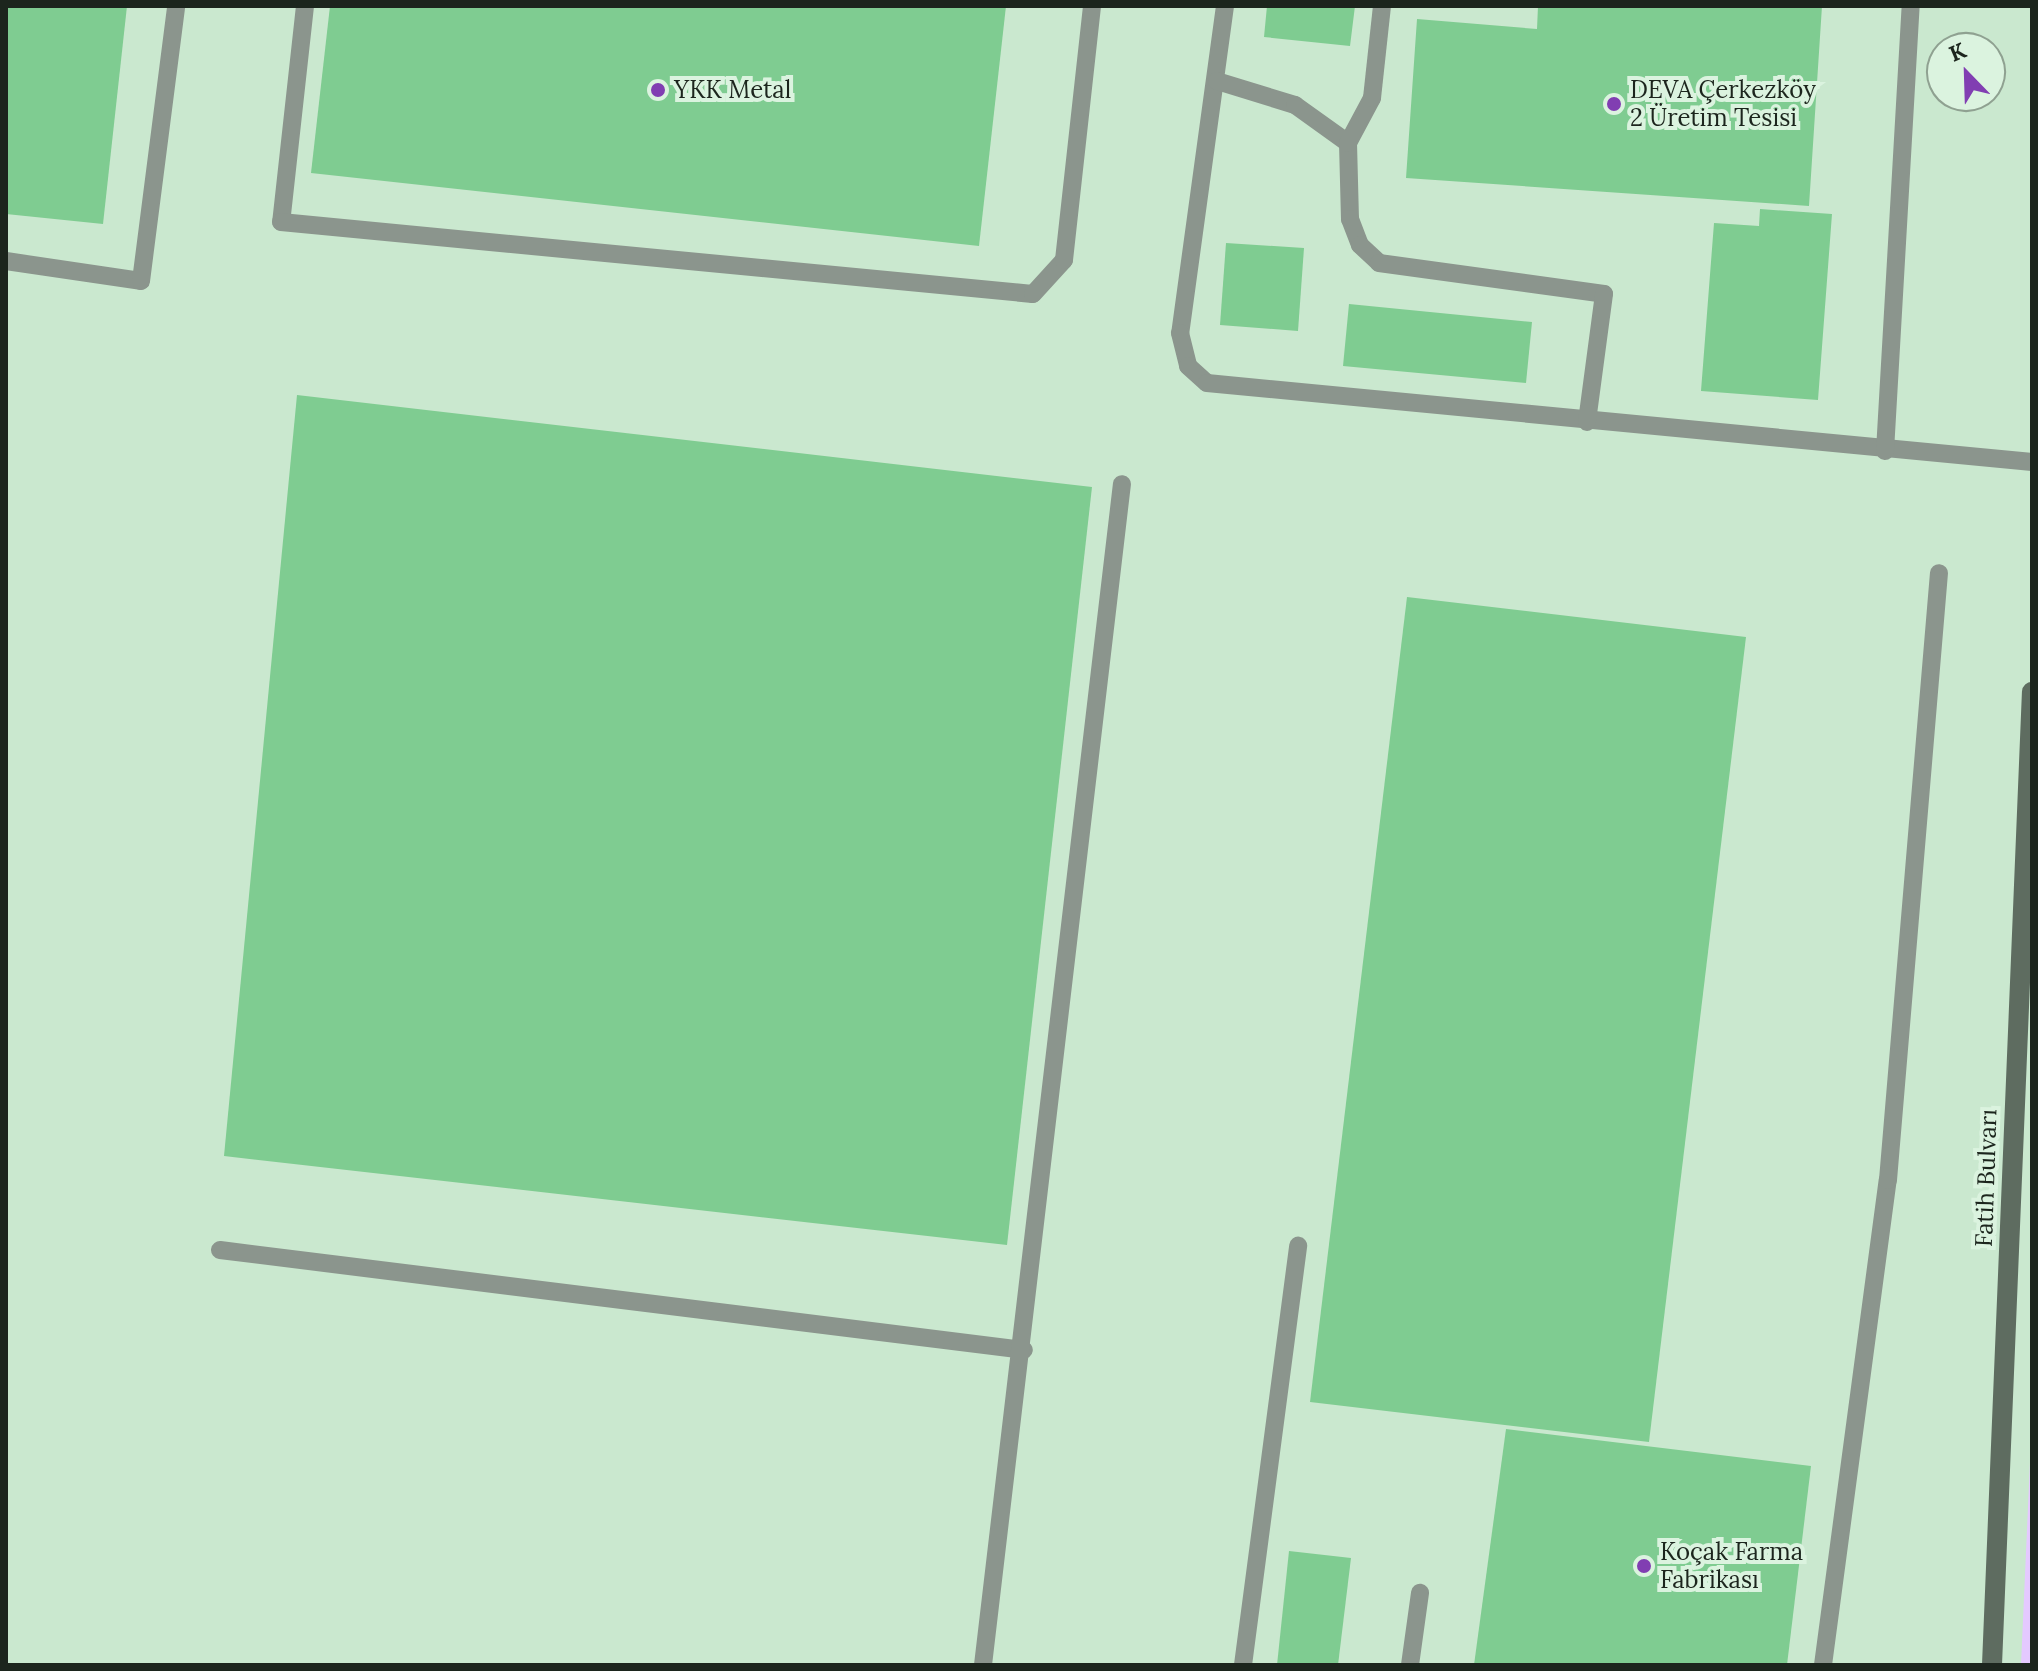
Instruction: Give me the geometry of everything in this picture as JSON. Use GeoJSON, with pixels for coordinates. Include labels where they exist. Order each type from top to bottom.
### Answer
{"type":"FeatureCollection","features":[{"type":"Feature","properties":{"kind":"main road","name":"Fatih Bulvarı"},"geometry":{"type":"LineString","coordinates":[[1992,1665],[2032,692]]}},
{"type":"Feature","properties":{"kind":"lane"},"geometry":{"type":"LineString","coordinates":[[6,261],[141,281],[176,6]]}},
{"type":"Feature","properties":{"kind":"lane"},"geometry":{"type":"LineString","coordinates":[[305,6],[281,222],[1033,294],[1064,260],[1092,6]]}},
{"type":"Feature","properties":{"kind":"lane"},"geometry":{"type":"LineString","coordinates":[[1225,6],[1180,333],[1188,366],[1207,383],[1885,451],[2032,462]]}},
{"type":"Feature","properties":{"kind":"lane"},"geometry":{"type":"LineString","coordinates":[[1382,6],[1372,98],[1348,143],[1350,219],[1360,245],[1379,263],[1604,294],[1587,422]]}},
{"type":"Feature","properties":{"kind":"lane"},"geometry":{"type":"LineString","coordinates":[[1885,451],[1911,6]]}},
{"type":"Feature","properties":{"kind":"lane"},"geometry":{"type":"LineString","coordinates":[[1217,81],[1295,105],[1348,143]]}},
{"type":"Feature","properties":{"kind":"lane"},"geometry":{"type":"LineString","coordinates":[[983,1665],[1024,1350],[1122,484]]}},
{"type":"Feature","properties":{"kind":"lane"},"geometry":{"type":"LineString","coordinates":[[1823,1665],[1888,1180],[1939,573]]}},
{"type":"Feature","properties":{"kind":"lane"},"geometry":{"type":"LineString","coordinates":[[1243,1665],[1298,1246]]}},
{"type":"Feature","properties":{"kind":"lane"},"geometry":{"type":"LineString","coordinates":[[220,1250],[1024,1350]]}},
{"type":"Feature","properties":{"kind":"lane"},"geometry":{"type":"LineString","coordinates":[[1410,1665],[1420,1593]]}},
{"type":"Feature","properties":{"kind":"shaded area"},"geometry":{"type":"Polygon","coordinates":[[[6,6],[2032,6],[2032,1665],[6,1665],[6,6]]]}},
{"type":"Feature","properties":{"kind":"shaded area"},"geometry":{"type":"Polygon","coordinates":[[[2032,1417],[2032,1665],[2021,1665],[2032,1417]]]}},
{"type":"Feature","properties":{"kind":"building"},"geometry":{"type":"Polygon","coordinates":[[[6,6],[127,6],[103,224],[6,214],[6,6]]]}},
{"type":"Feature","properties":{"kind":"building","name":"YKK Metal"},"geometry":{"type":"Polygon","coordinates":[[[330,6],[1006,6],[979,246],[311,173],[330,6]]]}},
{"type":"Feature","properties":{"kind":"building"},"geometry":{"type":"Polygon","coordinates":[[[1267,6],[1355,6],[1350,46],[1264,37],[1267,6]]]}},
{"type":"Feature","properties":{"kind":"building","name":"DEVA Çerkezköy 2 Üretim Tesisi"},"geometry":{"type":"Polygon","coordinates":[[[1538,6],[1822,6],[1809,206],[1406,178],[1417,19],[1537,29],[1538,6]]]}},
{"type":"Feature","properties":{"kind":"building"},"geometry":{"type":"Polygon","coordinates":[[[1760,209],[1832,214],[1818,400],[1701,391],[1714,223],[1759,226],[1760,209]]]}},
{"type":"Feature","properties":{"kind":"building"},"geometry":{"type":"Polygon","coordinates":[[[1226,243],[1304,248],[1298,331],[1220,325],[1226,243]]]}},
{"type":"Feature","properties":{"kind":"building"},"geometry":{"type":"Polygon","coordinates":[[[1349,304],[1532,322],[1526,383],[1343,366],[1349,304]]]}},
{"type":"Feature","properties":{"kind":"building"},"geometry":{"type":"Polygon","coordinates":[[[297,395],[1092,487],[1007,1245],[224,1156],[297,395]]]}},
{"type":"Feature","properties":{"kind":"building"},"geometry":{"type":"Polygon","coordinates":[[[1407,597],[1746,637],[1649,1442],[1310,1402],[1407,597]]]}},
{"type":"Feature","properties":{"kind":"building","name":"Koçak Farma Fabrikası"},"geometry":{"type":"Polygon","coordinates":[[[1506,1429],[1811,1466],[1787,1665],[1474,1665],[1506,1429]]]}},
{"type":"Feature","properties":{"kind":"building"},"geometry":{"type":"Polygon","coordinates":[[[1289,1551],[1351,1558],[1338,1665],[1277,1665],[1289,1551]]]}},
{"type":"Feature","properties":{"kind":"place","name":"YKK Metal"},"geometry":{"type":"Point","coordinates":[658,90]}},
{"type":"Feature","properties":{"kind":"place","name":"DEVA Çerkezköy 2 Üretim Tesisi"},"geometry":{"type":"Point","coordinates":[1614,104]}},
{"type":"Feature","properties":{"kind":"place","name":"Koçak Farma Fabrikası"},"geometry":{"type":"Point","coordinates":[1644,1566]}}]}
